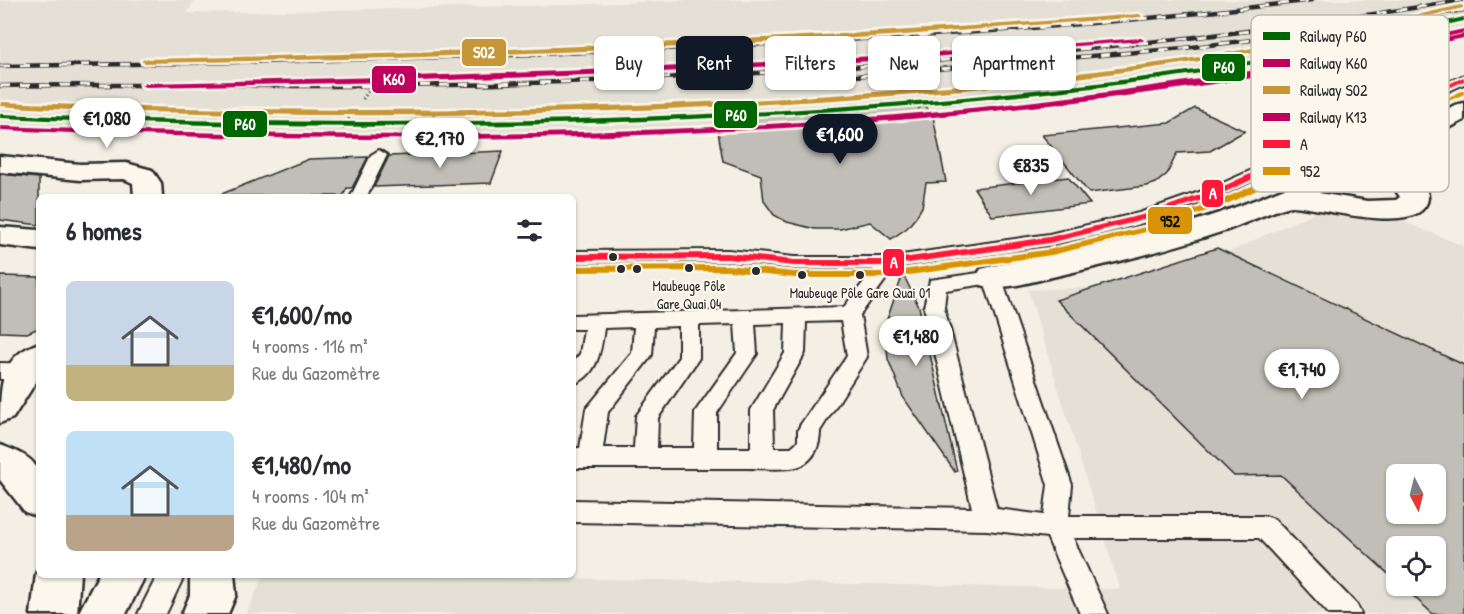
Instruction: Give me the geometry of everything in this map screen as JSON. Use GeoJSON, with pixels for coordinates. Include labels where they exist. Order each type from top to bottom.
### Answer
{"type":"FeatureCollection","features":[{"type":"Feature","properties":{"kind":"street"},"geometry":{"type":"LineString","coordinates":[[1449,118],[1464,110]]}},
{"type":"Feature","properties":{"kind":"street"},"geometry":{"type":"LineString","coordinates":[[0,164],[80,172],[126,171],[142,176],[147,183],[148,194]]}},
{"type":"Feature","properties":{"kind":"street"},"geometry":{"type":"LineString","coordinates":[[992,277],[1047,268],[1185,234],[1298,192]]}},
{"type":"Feature","properties":{"kind":"street"},"geometry":{"type":"LineString","coordinates":[[1288,197],[1367,210],[1403,208],[1414,200],[1413,192]]}},
{"type":"Feature","properties":{"kind":"street"},"geometry":{"type":"LineString","coordinates":[[0,236],[36,240]]}},
{"type":"Feature","properties":{"kind":"street"},"geometry":{"type":"LineString","coordinates":[[0,408],[25,368]]}},
{"type":"Feature","properties":{"kind":"street"},"geometry":{"type":"LineString","coordinates":[[0,461],[15,469],[36,495]]}},
{"type":"Feature","properties":{"kind":"street"},"geometry":{"type":"LineString","coordinates":[[54,614],[58,578]]}},
{"type":"Feature","properties":{"kind":"street"},"geometry":{"type":"LineString","coordinates":[[101,614],[122,578]]}},
{"type":"Feature","properties":{"kind":"street"},"geometry":{"type":"LineString","coordinates":[[205,614],[213,595],[212,578]]}},
{"type":"Feature","properties":{"kind":"lane"},"geometry":{"type":"LineString","coordinates":[[1449,86],[1464,79]]}},
{"type":"Feature","properties":{"kind":"lane"},"geometry":{"type":"LineString","coordinates":[[360,194],[379,155]]}},
{"type":"Feature","properties":{"kind":"lane"},"geometry":{"type":"LineString","coordinates":[[576,257],[728,256],[794,263],[888,263],[1049,240],[1144,217],[1220,191],[1251,177]]}},
{"type":"Feature","properties":{"kind":"lane"},"geometry":{"type":"LineString","coordinates":[[645,320],[642,355],[597,409],[581,458],[795,458],[809,444],[809,430],[857,357],[850,314],[888,263]]}},
{"type":"Feature","properties":{"kind":"lane"},"geometry":{"type":"LineString","coordinates":[[987,519],[934,307],[938,285],[992,277],[1060,485],[1055,527],[1094,614]]}},
{"type":"Feature","properties":{"kind":"lane"},"geometry":{"type":"LineString","coordinates":[[764,459],[762,410],[795,353],[796,314]]}},
{"type":"Feature","properties":{"kind":"lane"},"geometry":{"type":"LineString","coordinates":[[576,322],[850,314]]}},
{"type":"Feature","properties":{"kind":"lane"},"geometry":{"type":"LineString","coordinates":[[705,459],[706,412],[747,354],[745,317]]}},
{"type":"Feature","properties":{"kind":"lane"},"geometry":{"type":"LineString","coordinates":[[645,458],[647,416],[689,358],[689,319]]}},
{"type":"Feature","properties":{"kind":"lane"},"geometry":{"type":"LineString","coordinates":[[576,373],[590,357],[595,322]]}},
{"type":"Feature","properties":{"kind":"lane"},"geometry":{"type":"LineString","coordinates":[[576,511],[987,519],[1055,527],[1265,527],[1347,614]]}},
{"type":"Feature","properties":{"kind":"lane"},"geometry":{"type":"LineString","coordinates":[[152,614],[170,578]]}},
{"type":"Feature","properties":{"kind":"path"},"geometry":{"type":"LineString","coordinates":[[363,99],[373,83]]}},
{"type":"Feature","properties":{"kind":"path"},"geometry":{"type":"LineString","coordinates":[[919,108],[927,122]]}},
{"type":"Feature","properties":{"kind":"path"},"geometry":{"type":"LineString","coordinates":[[342,129],[352,114]]}},
{"type":"Feature","properties":{"kind":"shaded area"},"geometry":{"type":"Polygon","coordinates":[[[0,0],[195,0],[187,13],[567,5],[688,0],[1464,0],[1464,26],[1449,29],[1449,15],[1251,15],[1251,69],[1037,100],[690,126],[543,132],[279,135],[107,132],[0,125],[0,0]]]}},
{"type":"Feature","properties":{"kind":"shaded area"},"geometry":{"type":"Polygon","coordinates":[[[1320,210],[1397,219],[1464,246],[1464,614],[246,614],[262,578],[551,578],[1120,589],[1028,290],[1106,287],[1218,257],[1320,210]]]}},
{"type":"Feature","properties":{"kind":"building"},"geometry":{"type":"Polygon","coordinates":[[[925,105],[933,116],[946,182],[926,183],[922,207],[916,217],[907,228],[891,239],[870,222],[840,229],[815,229],[787,222],[774,215],[764,201],[761,175],[723,161],[716,120],[925,105]]]}},
{"type":"Feature","properties":{"kind":"building"},"geometry":{"type":"Polygon","coordinates":[[[1195,108],[1245,131],[1210,151],[1177,153],[1167,174],[1156,183],[1147,186],[1089,193],[1042,135],[1169,123],[1195,108]]]}},
{"type":"Feature","properties":{"kind":"building"},"geometry":{"type":"Polygon","coordinates":[[[503,151],[491,183],[374,187],[389,156],[503,151]]]}},
{"type":"Feature","properties":{"kind":"building"},"geometry":{"type":"Polygon","coordinates":[[[368,157],[352,188],[347,188],[344,194],[222,194],[309,159],[368,157]]]}},
{"type":"Feature","properties":{"kind":"building"},"geometry":{"type":"Polygon","coordinates":[[[0,174],[39,178],[39,194],[36,194],[36,225],[0,220],[0,174]]]}},
{"type":"Feature","properties":{"kind":"building"},"geometry":{"type":"Polygon","coordinates":[[[1068,177],[1090,204],[992,216],[974,188],[1068,177]]]}},
{"type":"Feature","properties":{"kind":"building"},"geometry":{"type":"Polygon","coordinates":[[[1217,248],[1464,365],[1464,614],[1433,614],[1413,596],[1446,596],[1446,536],[1386,536],[1386,572],[1281,475],[1234,476],[1056,300],[1217,248]]]}},
{"type":"Feature","properties":{"kind":"building"},"geometry":{"type":"Polygon","coordinates":[[[903,274],[919,307],[957,471],[955,472],[903,397],[888,359],[885,325],[903,274]]]}},
{"type":"Feature","properties":{"kind":"building"},"geometry":{"type":"Polygon","coordinates":[[[0,276],[36,277],[36,329],[27,333],[0,332],[0,276]]]}},
{"type":"Feature","properties":{"kind":"railway"},"geometry":{"type":"LineString","coordinates":[[0,66],[454,57],[799,42],[1093,23],[1312,0]]}},
{"type":"Feature","properties":{"kind":"railway"},"geometry":{"type":"LineString","coordinates":[[1367,15],[1461,0]]}},
{"type":"Feature","properties":{"kind":"railway"},"geometry":{"type":"LineString","coordinates":[[1432,15],[1464,10]]}},
{"type":"Feature","properties":{"kind":"railway"},"geometry":{"type":"LineString","coordinates":[[0,86],[337,86],[567,82],[743,74],[988,57],[1251,31]]}},
{"type":"Feature","properties":{"kind":"railway"},"geometry":{"type":"LineString","coordinates":[[856,76],[1184,48],[1251,40]]}},
{"type":"Feature","properties":{"kind":"rail line","name":"S02"},"geometry":{"type":"LineString","coordinates":[[1425,15],[1461,7]]}},
{"type":"Feature","properties":{"kind":"rail line","name":"S02"},"geometry":{"type":"LineString","coordinates":[[145,61],[642,47],[891,34],[1139,16]]}},
{"type":"Feature","properties":{"kind":"rail line","name":"P60"},"geometry":{"type":"LineString","coordinates":[[1449,22],[1464,19]]}},
{"type":"Feature","properties":{"kind":"rail line","name":"K60"},"geometry":{"type":"LineString","coordinates":[[1449,34],[1464,31]]}},
{"type":"Feature","properties":{"kind":"rail line","name":"K13"},"geometry":{"type":"LineString","coordinates":[[1449,39],[1464,36]]}},
{"type":"Feature","properties":{"kind":"rail line","name":"K60"},"geometry":{"type":"LineString","coordinates":[[145,85],[643,71],[892,58],[1141,40]]}},
{"type":"Feature","properties":{"kind":"rail line","name":"S02"},"geometry":{"type":"LineString","coordinates":[[1,104],[336,113],[672,106],[865,95],[994,84],[1122,70],[1251,51]]}},
{"type":"Feature","properties":{"kind":"rail line","name":"P60"},"geometry":{"type":"LineString","coordinates":[[0,116],[336,125],[673,118],[867,107],[996,96],[1124,82],[1251,63]]}},
{"type":"Feature","properties":{"kind":"rail line","name":"K60"},"geometry":{"type":"LineString","coordinates":[[0,128],[340,137],[680,130],[878,118],[976,109],[1172,86],[1251,73]]}},
{"type":"Feature","properties":{"kind":"rail line","name":"K13"},"geometry":{"type":"LineString","coordinates":[[829,124],[1069,101],[1251,76]]}},
{"type":"Feature","properties":{"kind":"transit line","name":"A"},"geometry":{"type":"LineString","coordinates":[[1449,86],[1464,79]]}},
{"type":"Feature","properties":{"kind":"transit line","name":"952"},"geometry":{"type":"LineString","coordinates":[[1449,99],[1464,92]]}},
{"type":"Feature","properties":{"kind":"transit line","name":"A"},"geometry":{"type":"LineString","coordinates":[[576,257],[728,256],[794,263],[888,263],[1049,240],[1144,217],[1220,191],[1251,177]]}},
{"type":"Feature","properties":{"kind":"transit line","name":"952"},"geometry":{"type":"LineString","coordinates":[[576,269],[727,268],[794,275],[888,275],[1052,252],[1147,229],[1224,202],[1251,190]]}},
{"type":"Feature","properties":{"kind":"place","name":"Maubeuge Pôle Gare Quai 04"},"geometry":{"type":"Point","coordinates":[689,268]}},
{"type":"Feature","properties":{"kind":"place","name":"Maubeuge Pôle Gare Quai 01"},"geometry":{"type":"Point","coordinates":[860,275]}}]}
